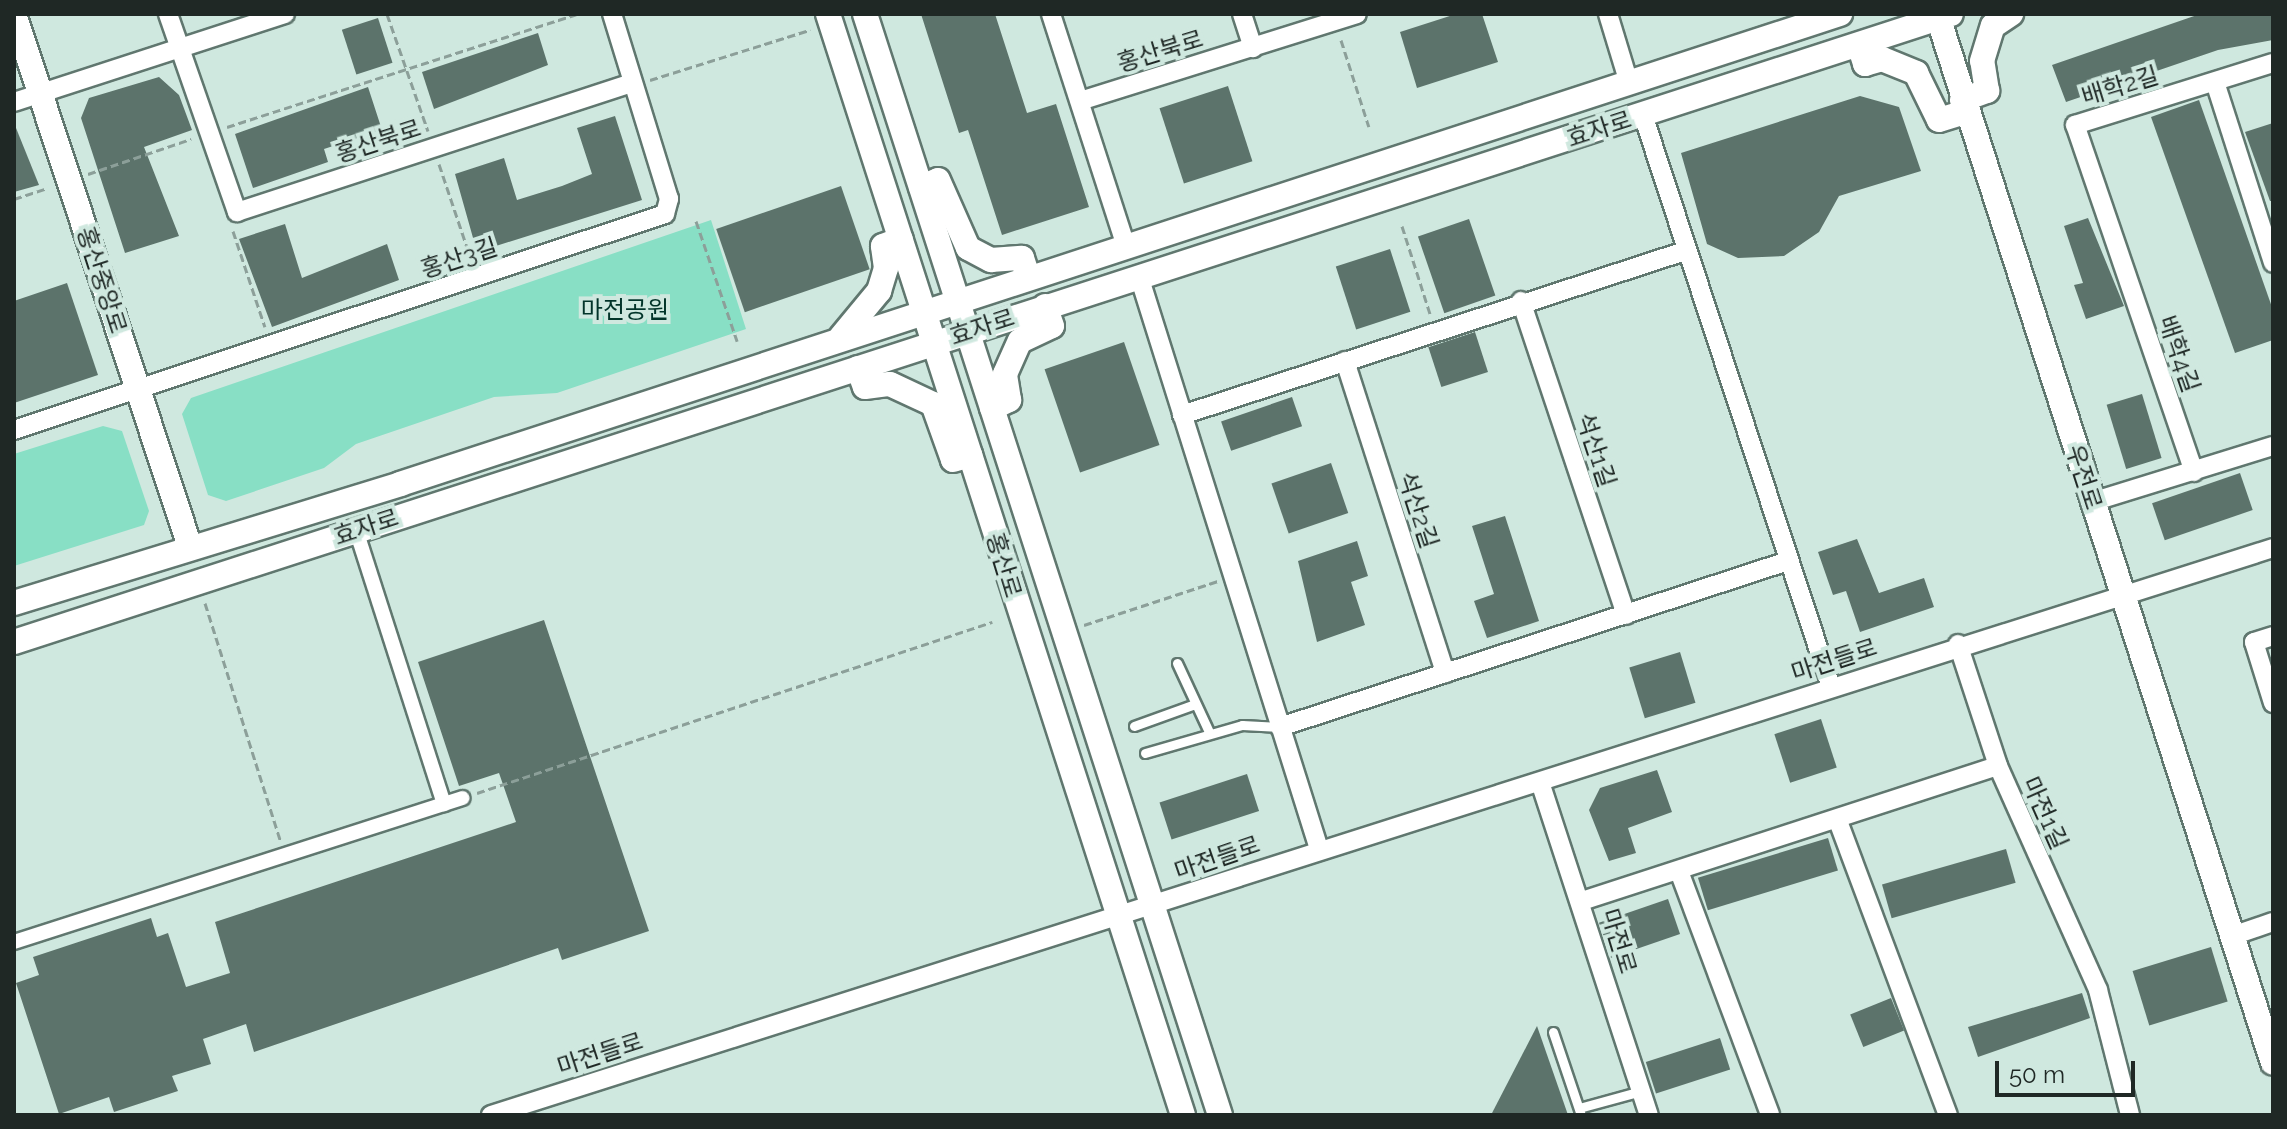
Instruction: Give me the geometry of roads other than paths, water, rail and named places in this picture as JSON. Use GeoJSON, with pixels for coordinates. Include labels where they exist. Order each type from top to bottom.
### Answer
{"type":"FeatureCollection","features":[{"type":"Feature","properties":{"kind":"street","name":"홍산중앙로"},"geometry":{"type":"LineString","coordinates":[[14,14],[190,547]]}},
{"type":"Feature","properties":{"kind":"street","name":"홍산북로"},"geometry":{"type":"LineString","coordinates":[[168,14],[237,212],[641,82]]}},
{"type":"Feature","properties":{"kind":"street"},"geometry":{"type":"LineString","coordinates":[[14,102],[285,14]]}},
{"type":"Feature","properties":{"kind":"street"},"geometry":{"type":"LineString","coordinates":[[612,14],[641,82]]}},
{"type":"Feature","properties":{"kind":"street","name":"홍산로"},"geometry":{"type":"LineString","coordinates":[[865,14],[1220,1115]]}},
{"type":"Feature","properties":{"kind":"street"},"geometry":{"type":"LineString","coordinates":[[1051,14],[1125,243]]}},
{"type":"Feature","properties":{"kind":"street"},"geometry":{"type":"LineString","coordinates":[[1242,14],[1253,48]]}},
{"type":"Feature","properties":{"kind":"street","name":"홍산북로"},"geometry":{"type":"LineString","coordinates":[[1080,101],[1357,14]]}},
{"type":"Feature","properties":{"kind":"street"},"geometry":{"type":"LineString","coordinates":[[1608,14],[1628,80]]}},
{"type":"Feature","properties":{"kind":"street","name":"효자로"},"geometry":{"type":"LineString","coordinates":[[14,603],[840,339],[1815,18],[1840,14]]}},
{"type":"Feature","properties":{"kind":"street"},"geometry":{"type":"LineString","coordinates":[[1859,45],[1865,64],[1882,59],[1916,73],[1939,120],[1987,91],[1982,61],[1993,26],[2011,14]]}},
{"type":"Feature","properties":{"kind":"street","name":"효자로"},"geometry":{"type":"LineString","coordinates":[[14,642],[1859,45],[1939,15]]}},
{"type":"Feature","properties":{"kind":"street","name":"우전로"},"geometry":{"type":"LineString","coordinates":[[1939,15],[1964,106],[2273,1063]]}},
{"type":"Feature","properties":{"kind":"street","name":"홍산로"},"geometry":{"type":"LineString","coordinates":[[819,22],[901,239],[1183,1115]]}},
{"type":"Feature","properties":{"kind":"street","name":"배학2길"},"geometry":{"type":"LineString","coordinates":[[2119,252],[2075,125],[2273,63]]}},
{"type":"Feature","properties":{"kind":"street","name":"홍산3길"},"geometry":{"type":"LineString","coordinates":[[137,390],[665,214],[669,199],[641,82]]}},
{"type":"Feature","properties":{"kind":"street"},"geometry":{"type":"LineString","coordinates":[[2215,82],[2273,263]]}},
{"type":"Feature","properties":{"kind":"street"},"geometry":{"type":"LineString","coordinates":[[1643,115],[1685,251],[1831,687]]}},
{"type":"Feature","properties":{"kind":"street"},"geometry":{"type":"LineString","coordinates":[[921,187],[938,180],[968,248],[991,260],[1022,258],[1028,276]]}},
{"type":"Feature","properties":{"kind":"street"},"geometry":{"type":"LineString","coordinates":[[840,339],[879,291],[886,268],[883,246],[901,239]]}},
{"type":"Feature","properties":{"kind":"street"},"geometry":{"type":"LineString","coordinates":[[1182,415],[1345,361],[1434,327],[1685,251]]}},
{"type":"Feature","properties":{"kind":"street","name":"배학4길"},"geometry":{"type":"LineString","coordinates":[[2119,252],[2194,472]]}},
{"type":"Feature","properties":{"kind":"street"},"geometry":{"type":"LineString","coordinates":[[1139,276],[1319,849]]}},
{"type":"Feature","properties":{"kind":"street","name":"석산1길"},"geometry":{"type":"LineString","coordinates":[[1521,301],[1626,615]]}},
{"type":"Feature","properties":{"kind":"street"},"geometry":{"type":"LineString","coordinates":[[992,408],[1009,400],[1005,374],[1020,341],[1052,326],[1045,306]]}},
{"type":"Feature","properties":{"kind":"street","name":"석산2길"},"geometry":{"type":"LineString","coordinates":[[1345,361],[1445,673]]}},
{"type":"Feature","properties":{"kind":"street"},"geometry":{"type":"LineString","coordinates":[[858,368],[865,387],[890,384],[933,404],[953,460],[970,455]]}},
{"type":"Feature","properties":{"kind":"street"},"geometry":{"type":"LineString","coordinates":[[14,430],[137,390]]}},
{"type":"Feature","properties":{"kind":"street"},"geometry":{"type":"LineString","coordinates":[[2092,502],[2273,446]]}},
{"type":"Feature","properties":{"kind":"street"},"geometry":{"type":"LineString","coordinates":[[356,530],[444,804]]}},
{"type":"Feature","properties":{"kind":"street","name":"마전들로"},"geometry":{"type":"LineString","coordinates":[[491,1115],[1119,917],[1319,849],[1540,782],[1958,644],[2273,548]]}},
{"type":"Feature","properties":{"kind":"street"},"geometry":{"type":"LineString","coordinates":[[1280,727],[1788,561]]}},
{"type":"Feature","properties":{"kind":"street"},"geometry":{"type":"LineString","coordinates":[[2273,636],[2254,642],[2273,703]]}},
{"type":"Feature","properties":{"kind":"street"},"geometry":{"type":"LineString","coordinates":[[1958,644],[1998,766]]}},
{"type":"Feature","properties":{"kind":"street","name":"마전1길"},"geometry":{"type":"LineString","coordinates":[[1582,901],[1838,821],[1998,766],[2098,990],[2130,1115]]}},
{"type":"Feature","properties":{"kind":"street","name":"마전로"},"geometry":{"type":"LineString","coordinates":[[1540,782],[1582,901],[1649,1115]]}},
{"type":"Feature","properties":{"kind":"street"},"geometry":{"type":"LineString","coordinates":[[14,942],[462,798]]}},
{"type":"Feature","properties":{"kind":"street"},"geometry":{"type":"LineString","coordinates":[[1838,821],[1920,1027],[1948,1115]]}},
{"type":"Feature","properties":{"kind":"street"},"geometry":{"type":"LineString","coordinates":[[1679,871],[1770,1115]]}},
{"type":"Feature","properties":{"kind":"street"},"geometry":{"type":"LineString","coordinates":[[2232,936],[2273,922]]}},
{"type":"Feature","properties":{"kind":"lane"},"geometry":{"type":"LineString","coordinates":[[1177,663],[1192,705],[1209,732]]}},
{"type":"Feature","properties":{"kind":"lane"},"geometry":{"type":"LineString","coordinates":[[1134,726],[1192,705]]}},
{"type":"Feature","properties":{"kind":"lane"},"geometry":{"type":"LineString","coordinates":[[1145,753],[1209,732],[1280,727]]}},
{"type":"Feature","properties":{"kind":"lane"},"geometry":{"type":"LineString","coordinates":[[1553,1032],[1580,1112],[1641,1091]]}},
{"type":"Feature","properties":{"kind":"park label","name":"마전공원"},"geometry":{"type":"Point","coordinates":[625,310]}}]}
